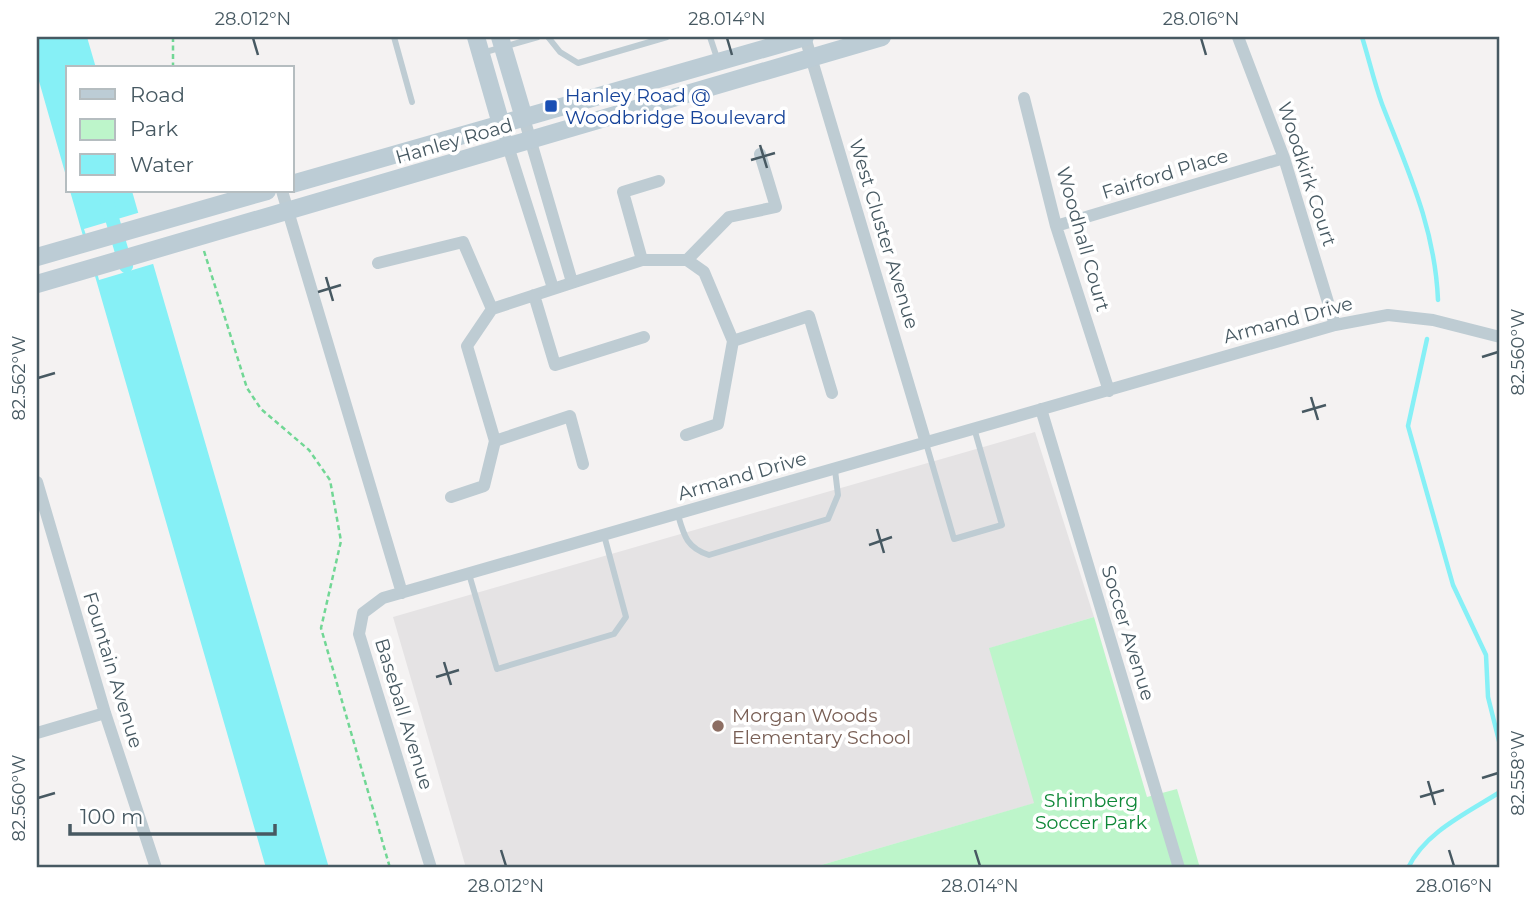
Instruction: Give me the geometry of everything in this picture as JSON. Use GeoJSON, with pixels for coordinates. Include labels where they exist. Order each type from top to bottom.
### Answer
{"type":"FeatureCollection","features":[{"type":"Feature","properties":{"kind":"main road","name":"Hanley Road"},"geometry":{"type":"LineString","coordinates":[[294,183],[786,39],[805,37]]}},
{"type":"Feature","properties":{"kind":"main road","name":"Hanley Road"},"geometry":{"type":"LineString","coordinates":[[37,284],[882,37]]}},
{"type":"Feature","properties":{"kind":"main road"},"geometry":{"type":"LineString","coordinates":[[502,42],[524,118]]}},
{"type":"Feature","properties":{"kind":"main road"},"geometry":{"type":"LineString","coordinates":[[478,45],[501,124]]}},
{"type":"Feature","properties":{"kind":"main road"},"geometry":{"type":"LineString","coordinates":[[37,257],[263,192]]}},
{"type":"Feature","properties":{"kind":"street","name":"West Cluster Avenue"},"geometry":{"type":"LineString","coordinates":[[805,37],[926,443]]}},
{"type":"Feature","properties":{"kind":"street","name":"Woodkirk Court"},"geometry":{"type":"LineString","coordinates":[[1238,37],[1284,158],[1335,325]]}},
{"type":"Feature","properties":{"kind":"street","name":"Woodhall Court"},"geometry":{"type":"LineString","coordinates":[[1024,98],[1056,226],[1109,391]]}},
{"type":"Feature","properties":{"kind":"street"},"geometry":{"type":"LineString","coordinates":[[524,118],[572,282]]}},
{"type":"Feature","properties":{"kind":"street"},"geometry":{"type":"LineString","coordinates":[[501,124],[551,289]]}},
{"type":"Feature","properties":{"kind":"street"},"geometry":{"type":"LineString","coordinates":[[687,260],[729,217],[776,207],[760,153]]}},
{"type":"Feature","properties":{"kind":"street","name":"Fairford Place"},"geometry":{"type":"LineString","coordinates":[[1056,226],[1284,158]]}},
{"type":"Feature","properties":{"kind":"street"},"geometry":{"type":"LineString","coordinates":[[642,260],[623,192],[659,181]]}},
{"type":"Feature","properties":{"kind":"street"},"geometry":{"type":"LineString","coordinates":[[282,192],[402,593]]}},
{"type":"Feature","properties":{"kind":"street"},"geometry":{"type":"LineString","coordinates":[[377,263],[463,242],[492,309]]}},
{"type":"Feature","properties":{"kind":"street"},"geometry":{"type":"LineString","coordinates":[[451,497],[484,486],[495,441],[467,346],[492,309],[642,260],[687,260],[704,272],[733,341],[719,424],[685,435]]}},
{"type":"Feature","properties":{"kind":"street"},"geometry":{"type":"LineString","coordinates":[[534,295],[555,365],[644,337]]}},
{"type":"Feature","properties":{"kind":"street","name":"Armand Drive"},"geometry":{"type":"LineString","coordinates":[[402,593],[1335,325],[1388,315],[1433,320],[1500,337]]}},
{"type":"Feature","properties":{"kind":"street"},"geometry":{"type":"LineString","coordinates":[[733,341],[809,316],[832,393]]}},
{"type":"Feature","properties":{"kind":"street","name":"Soccer Avenue"},"geometry":{"type":"LineString","coordinates":[[1041,409],[1179,868]]}},
{"type":"Feature","properties":{"kind":"street"},"geometry":{"type":"LineString","coordinates":[[495,441],[570,416],[583,464]]}},
{"type":"Feature","properties":{"kind":"street","name":"Fountain Avenue"},"geometry":{"type":"LineString","coordinates":[[37,482],[105,713],[156,868]]}},
{"type":"Feature","properties":{"kind":"street","name":"Baseball Avenue"},"geometry":{"type":"LineString","coordinates":[[402,593],[383,598],[363,613],[359,634],[430,868]]}},
{"type":"Feature","properties":{"kind":"street"},"geometry":{"type":"LineString","coordinates":[[37,733],[105,713]]}},
{"type":"Feature","properties":{"kind":"lane"},"geometry":{"type":"LineString","coordinates":[[394,37],[412,102]]}},
{"type":"Feature","properties":{"kind":"lane"},"geometry":{"type":"LineString","coordinates":[[478,45],[538,37]]}},
{"type":"Feature","properties":{"kind":"lane"},"geometry":{"type":"LineString","coordinates":[[548,37],[560,52],[578,63],[667,37]]}},
{"type":"Feature","properties":{"kind":"lane"},"geometry":{"type":"LineString","coordinates":[[710,37],[718,61]]}},
{"type":"Feature","properties":{"kind":"lane"},"geometry":{"type":"LineString","coordinates":[[926,443],[954,539],[1002,525],[974,428]]}},
{"type":"Feature","properties":{"kind":"lane"},"geometry":{"type":"LineString","coordinates":[[678,515],[685,541],[696,551],[709,555],[800,529],[828,519],[838,495],[835,470]]}},
{"type":"Feature","properties":{"kind":"lane"},"geometry":{"type":"LineString","coordinates":[[469,574],[497,669],[614,634],[626,617],[604,535]]}},
{"type":"Feature","properties":{"kind":"path"},"geometry":{"type":"LineString","coordinates":[[173,37],[173,66]]}},
{"type":"Feature","properties":{"kind":"path"},"geometry":{"type":"LineString","coordinates":[[200,237],[247,388],[261,409],[309,450],[330,480],[341,541],[321,628],[390,868]]}},
{"type":"Feature","properties":{"kind":"shaded area","name":"Morgan Woods Elementary School"},"geometry":{"type":"Polygon","coordinates":[[[1035,432],[1094,617],[990,648],[1035,803],[811,868],[466,868],[393,617],[1035,432]]]}},
{"type":"Feature","properties":{"kind":"green space","name":"Shimberg Soccer Park"},"geometry":{"type":"Polygon","coordinates":[[[1094,617],[1147,797],[1177,789],[1200,868],[811,868],[1034,803],[989,648],[1094,617]]]}},
{"type":"Feature","properties":{"kind":"water"},"geometry":{"type":"Polygon","coordinates":[[[37,37],[87,37],[95,66],[66,66],[66,176],[37,74],[37,37]]]}},
{"type":"Feature","properties":{"kind":"water"},"geometry":{"type":"Polygon","coordinates":[[[70,192],[132,192],[140,219],[83,236],[70,192]]]}},
{"type":"Feature","properties":{"kind":"water"},"geometry":{"type":"Polygon","coordinates":[[[152,260],[329,868],[266,868],[95,276],[152,260]]]}},
{"type":"Feature","properties":{"kind":"pier"},"geometry":{"type":"Polygon","coordinates":[[[141,212],[143,221],[87,238],[84,229],[141,212]]]}},
{"type":"Feature","properties":{"kind":"pier"},"geometry":{"type":"Polygon","coordinates":[[[154,257],[156,263],[99,280],[97,272],[154,257]]]}},
{"type":"Feature","properties":{"kind":"waterway"},"geometry":{"type":"LineString","coordinates":[[1362,37],[1379,96],[1426,224],[1432,248],[1438,300]]}},
{"type":"Feature","properties":{"kind":"waterway"},"geometry":{"type":"LineString","coordinates":[[104,192],[126,266]]}},
{"type":"Feature","properties":{"kind":"waterway"},"geometry":{"type":"LineString","coordinates":[[1427,339],[1408,426],[1453,585],[1486,655],[1488,697],[1500,745]]}},
{"type":"Feature","properties":{"kind":"waterway"},"geometry":{"type":"LineString","coordinates":[[1408,868],[1415,855],[1436,834],[1500,792]]}},
{"type":"Feature","properties":{"kind":"place","name":"Hanley Road @ Woodbridge Boulevard"},"geometry":{"type":"Point","coordinates":[551,106]}},
{"type":"Feature","properties":{"kind":"place","name":"Morgan Woods Elementary School"},"geometry":{"type":"Point","coordinates":[718,726]}}]}
